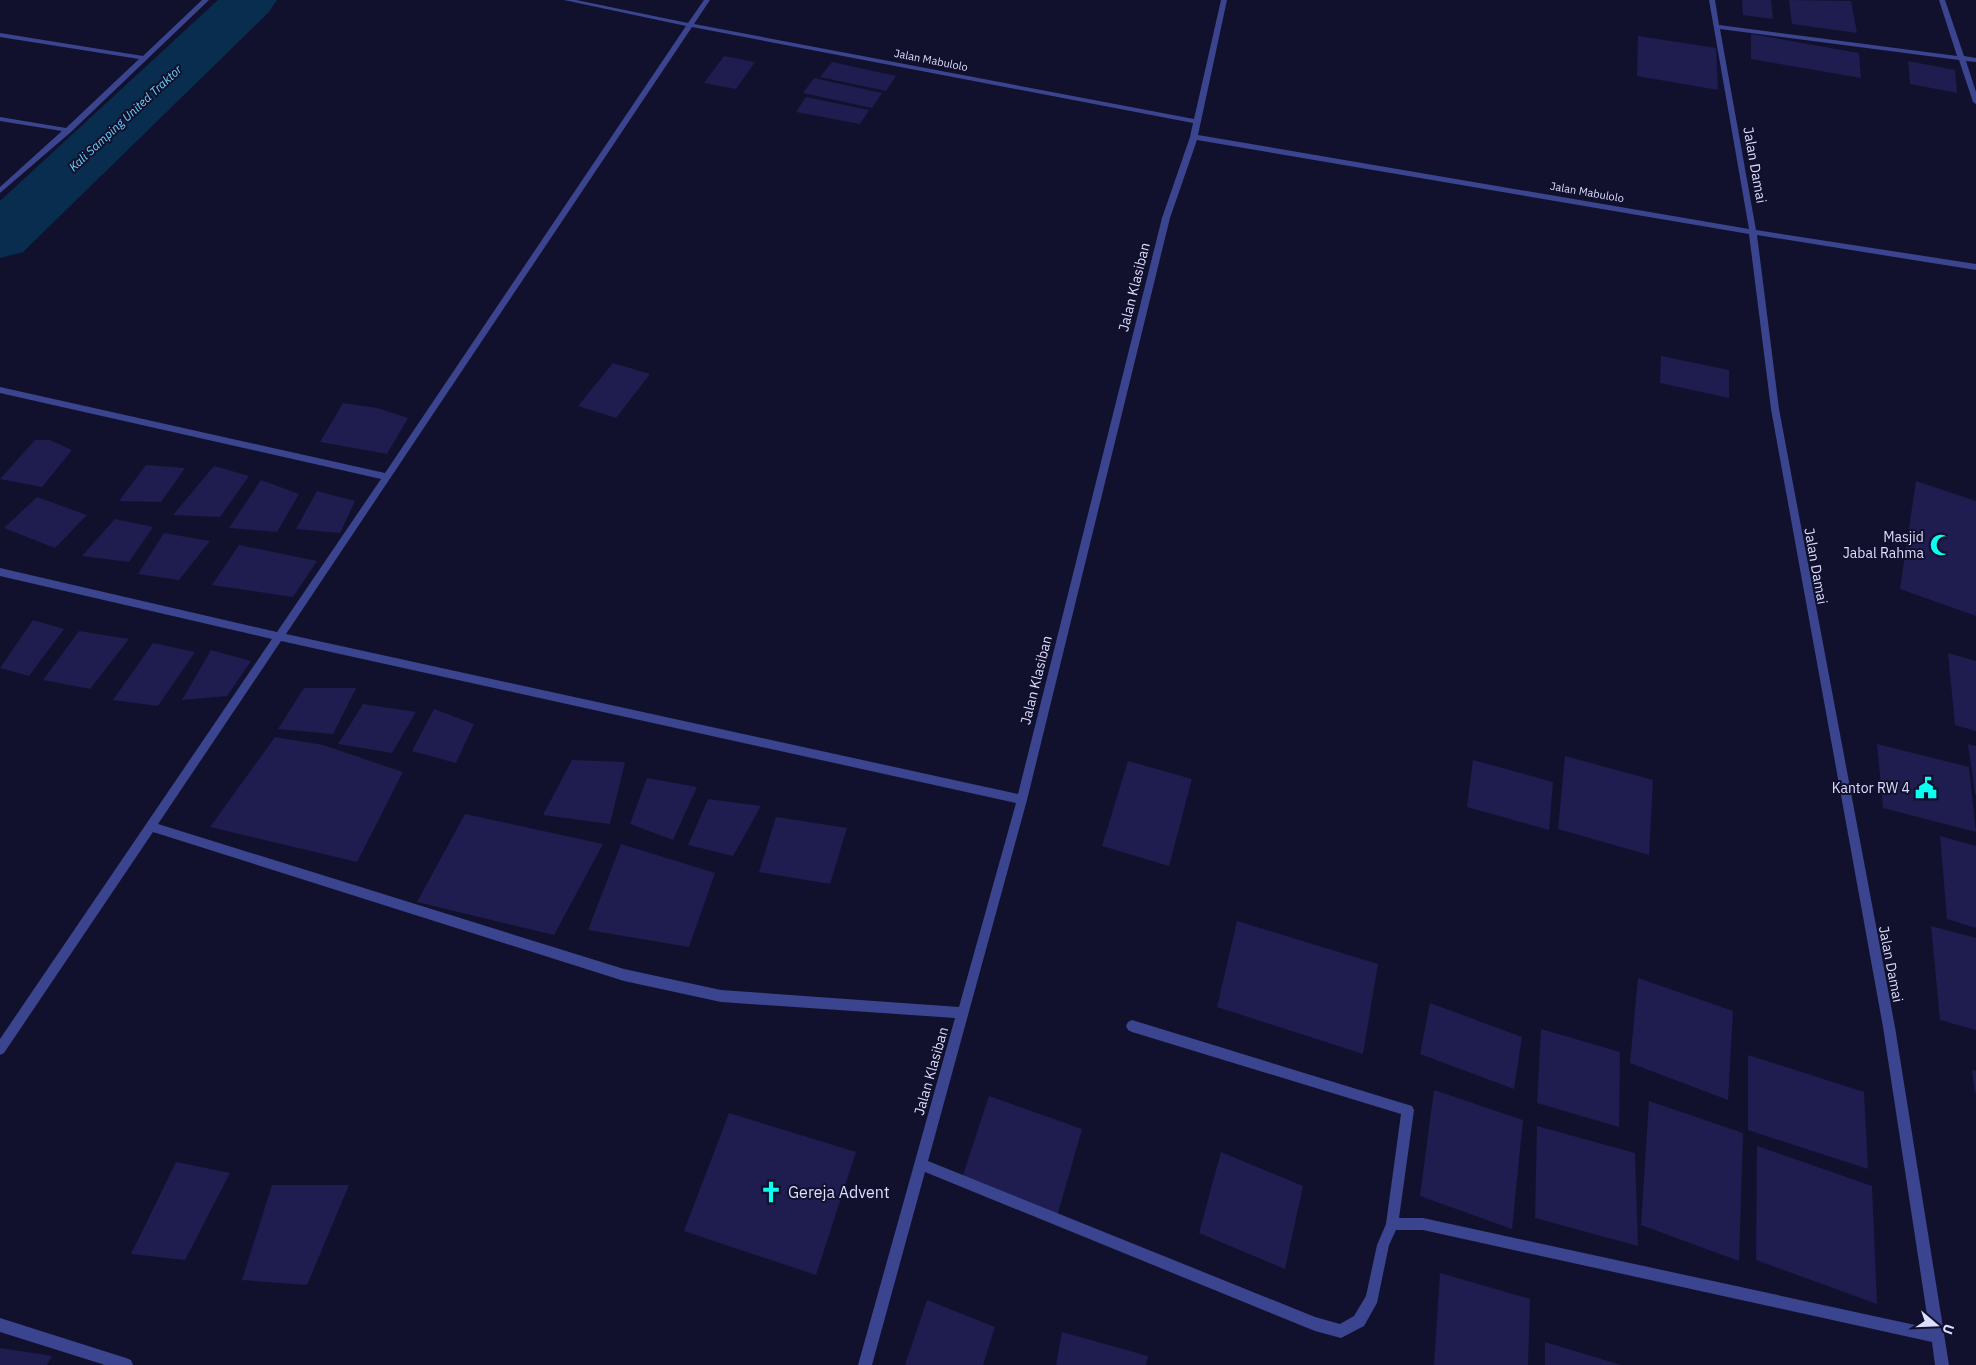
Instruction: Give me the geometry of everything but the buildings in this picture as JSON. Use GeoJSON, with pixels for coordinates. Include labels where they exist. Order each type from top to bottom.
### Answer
{"type":"FeatureCollection","features":[{"type":"Feature","properties":{"kind":"street"},"geometry":{"type":"LineString","coordinates":[[0,191],[68,130],[206,0]]}},
{"type":"Feature","properties":{"kind":"street","name":"Jalan Mabulolo"},"geometry":{"type":"LineString","coordinates":[[567,0],[1198,122]]}},
{"type":"Feature","properties":{"kind":"street"},"geometry":{"type":"LineString","coordinates":[[0,1049],[280,637],[707,0]]}},
{"type":"Feature","properties":{"kind":"street","name":"Jalan Klasiban"},"geometry":{"type":"LineString","coordinates":[[865,1365],[1022,800],[1166,218],[1198,122],[1224,0]]}},
{"type":"Feature","properties":{"kind":"street","name":"Jalan Damai"},"geometry":{"type":"LineString","coordinates":[[1712,0],[1753,232],[1775,409],[1889,1028],[1942,1365]]}},
{"type":"Feature","properties":{"kind":"street"},"geometry":{"type":"LineString","coordinates":[[1942,0],[1976,102]]}},
{"type":"Feature","properties":{"kind":"street"},"geometry":{"type":"LineString","coordinates":[[1716,28],[1976,60]]}},
{"type":"Feature","properties":{"kind":"street"},"geometry":{"type":"LineString","coordinates":[[0,35],[145,58]]}},
{"type":"Feature","properties":{"kind":"street"},"geometry":{"type":"LineString","coordinates":[[0,119],[68,130]]}},
{"type":"Feature","properties":{"kind":"street","name":"Jalan Mabulolo"},"geometry":{"type":"LineString","coordinates":[[1194,137],[1753,232],[1976,267]]}},
{"type":"Feature","properties":{"kind":"street"},"geometry":{"type":"LineString","coordinates":[[0,390],[387,477]]}},
{"type":"Feature","properties":{"kind":"street"},"geometry":{"type":"LineString","coordinates":[[0,572],[280,637],[1022,800]]}},
{"type":"Feature","properties":{"kind":"street"},"geometry":{"type":"LineString","coordinates":[[151,827],[624,975],[721,996],[963,1013]]}},
{"type":"Feature","properties":{"kind":"street"},"geometry":{"type":"LineString","coordinates":[[921,1164],[1306,1320],[1341,1331],[1359,1321],[1372,1298],[1383,1245],[1392,1224],[1408,1110],[1132,1026]]}},
{"type":"Feature","properties":{"kind":"street"},"geometry":{"type":"LineString","coordinates":[[1392,1224],[1423,1224],[1937,1336]]}},
{"type":"Feature","properties":{"kind":"street"},"geometry":{"type":"LineString","coordinates":[[0,1326],[126,1365]]}},
{"type":"Feature","properties":{"kind":"waterway","name":"Kali Samping United Traktor"},"geometry":{"type":"LineString","coordinates":[[0,237],[250,0]]}},
{"type":"Feature","properties":{"kind":"place","name":"Masjid Jabal Rahma"},"geometry":{"type":"Point","coordinates":[1941,545]}},
{"type":"Feature","properties":{"kind":"place","name":"Kantor RW 4"},"geometry":{"type":"Point","coordinates":[1926,788]}},
{"type":"Feature","properties":{"kind":"place","name":"Gereja Advent"},"geometry":{"type":"Point","coordinates":[771,1192]}}]}
